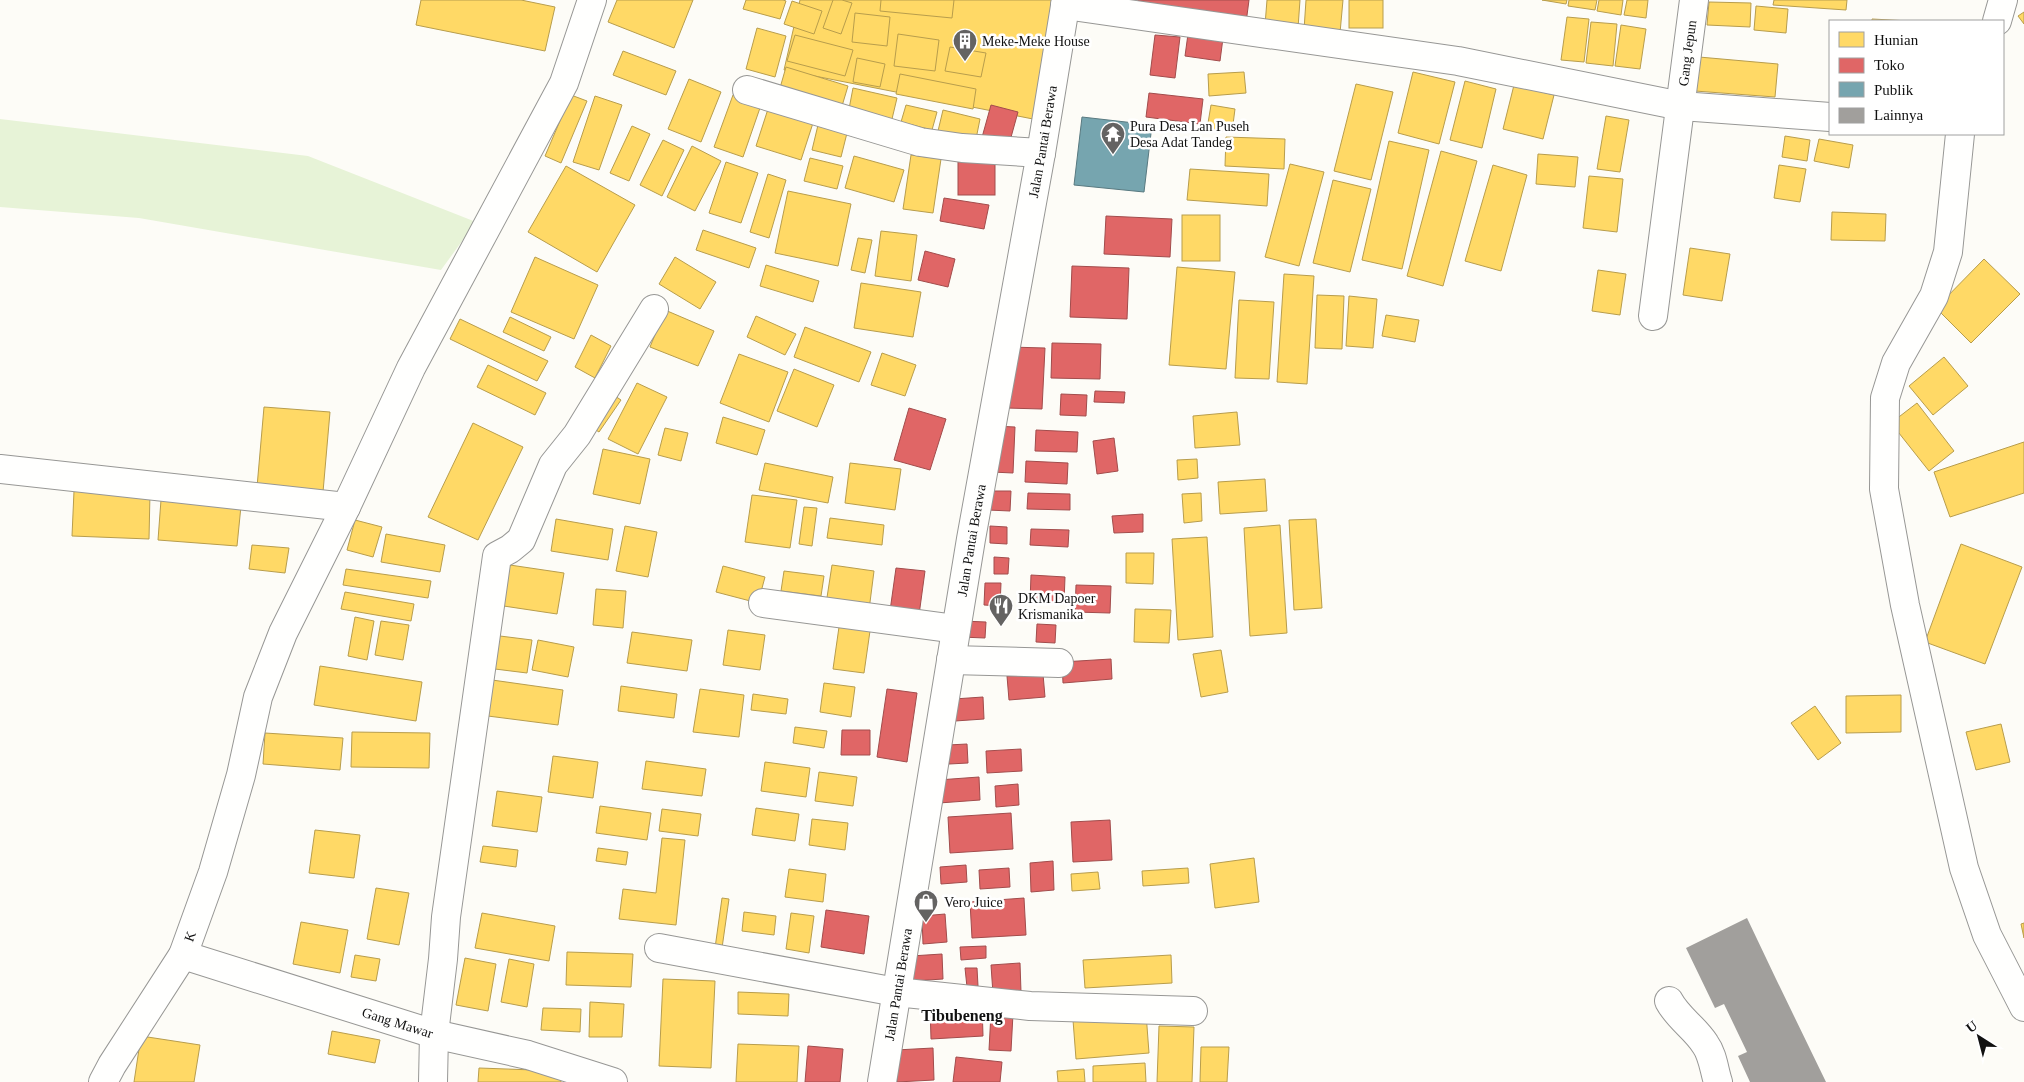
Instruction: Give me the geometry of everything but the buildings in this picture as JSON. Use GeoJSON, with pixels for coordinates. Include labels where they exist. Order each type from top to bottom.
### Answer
{"type":"FeatureCollection","features":[{"type":"Feature","properties":{"kind":"street","name":"K"},"geometry":{"type":"LineString","coordinates":[[103,1082],[183,955],[213,872],[241,775],[258,697],[283,633],[346,507],[411,368],[564,83],[592,0]]}},
{"type":"Feature","properties":{"kind":"street","name":"Gang Jepun"},"geometry":{"type":"LineString","coordinates":[[1653,316],[1694,0]]}},
{"type":"Feature","properties":{"kind":"street"},"geometry":{"type":"LineString","coordinates":[[1997,20],[2003,0]]}},
{"type":"Feature","properties":{"kind":"street"},"geometry":{"type":"LineString","coordinates":[[1066,2],[1458,61],[1680,106],[1829,117]]}},
{"type":"Feature","properties":{"kind":"street","name":"Jalan Pantai Berawa"},"geometry":{"type":"LineString","coordinates":[[882,1082],[956,629],[1066,2]]}},
{"type":"Feature","properties":{"kind":"street"},"geometry":{"type":"LineString","coordinates":[[747,90],[920,142],[962,148],[1041,153]]}},
{"type":"Feature","properties":{"kind":"street"},"geometry":{"type":"LineString","coordinates":[[1960,135],[1948,252],[1934,296],[1896,363],[1885,398],[1884,489],[1905,605],[1964,868],[1987,935],[2024,1007]]}},
{"type":"Feature","properties":{"kind":"street"},"geometry":{"type":"LineString","coordinates":[[433,1082],[434,1034],[447,907],[497,556],[521,540],[553,465],[577,435],[654,309]]}},
{"type":"Feature","properties":{"kind":"street"},"geometry":{"type":"LineString","coordinates":[[0,469],[346,507]]}},
{"type":"Feature","properties":{"kind":"street"},"geometry":{"type":"LineString","coordinates":[[763,603],[956,629]]}},
{"type":"Feature","properties":{"kind":"street"},"geometry":{"type":"LineString","coordinates":[[951,660],[1059,663]]}},
{"type":"Feature","properties":{"kind":"street"},"geometry":{"type":"LineString","coordinates":[[659,948],[896,992],[1030,1006],[1193,1011]]}},
{"type":"Feature","properties":{"kind":"street","name":"Gang Mawar"},"geometry":{"type":"LineString","coordinates":[[183,955],[434,1034],[528,1056],[613,1082]]}},
{"type":"Feature","properties":{"kind":"street"},"geometry":{"type":"LineString","coordinates":[[1669,1000],[1678,1014],[1705,1043],[1718,1082]]}},
{"type":"Feature","properties":{"kind":"green space"},"geometry":{"type":"Polygon","coordinates":[[[0,119],[308,156],[476,222],[441,270],[139,218],[0,207],[0,119]]]}},
{"type":"Feature","properties":{"kind":"place","name":"Meke-Meke House"},"geometry":{"type":"Point","coordinates":[965,62]}},
{"type":"Feature","properties":{"kind":"place","name":"Pura Desa Lan Puseh Desa Adat Tandeg"},"geometry":{"type":"Point","coordinates":[1113,155]}},
{"type":"Feature","properties":{"kind":"place","name":"DKM Dapoer Krismanika"},"geometry":{"type":"Point","coordinates":[1001,627]}},
{"type":"Feature","properties":{"kind":"place","name":"Vero Juice"},"geometry":{"type":"Point","coordinates":[926,923]}},
{"type":"Feature","properties":{"kind":"district","name":"Tibubeneng"},"geometry":{"type":"Point","coordinates":[962,1015]}}]}
